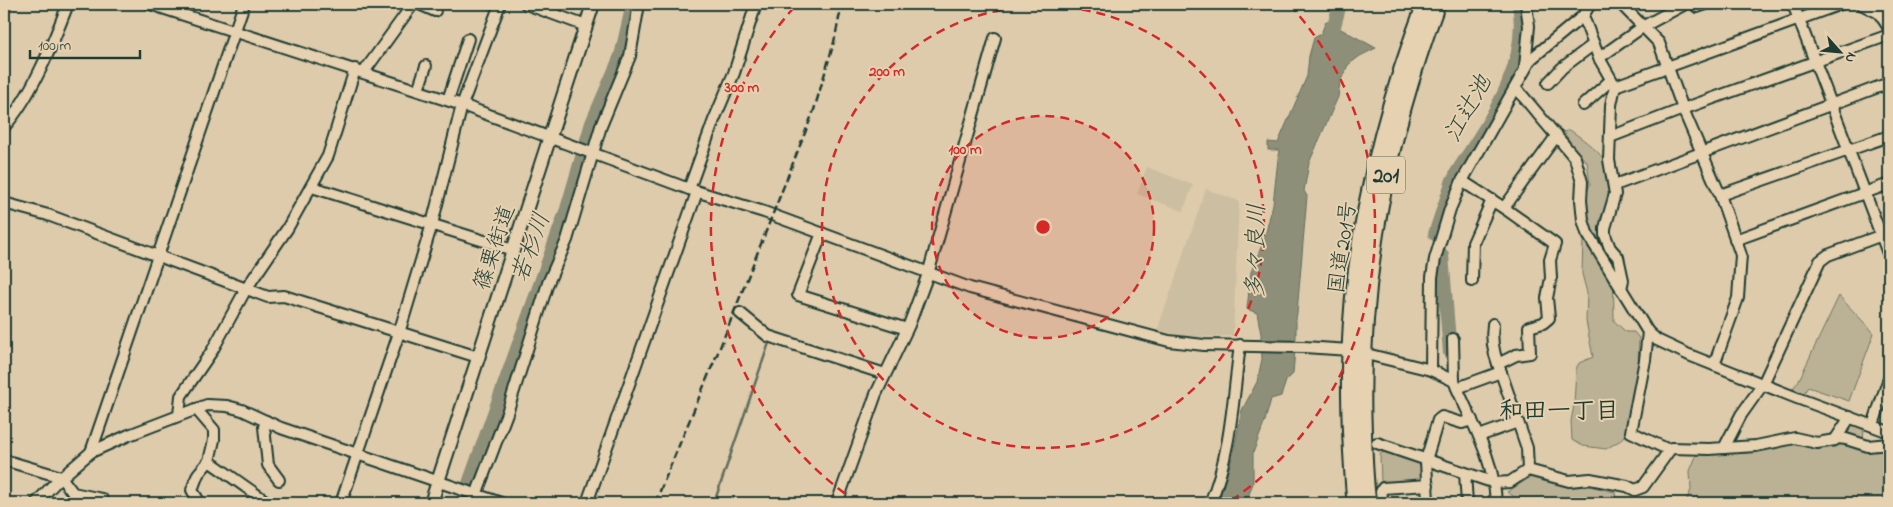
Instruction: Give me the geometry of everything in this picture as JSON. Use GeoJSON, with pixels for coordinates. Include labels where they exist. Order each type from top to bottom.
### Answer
{"type":"FeatureCollection","features":[{"type":"Feature","properties":{"kind":"highway","name":"国道201号"},"geometry":{"type":"LineString","coordinates":[[1355,503],[1350,419],[1356,351],[1357,266],[1385,126],[1425,4]]}},
{"type":"Feature","properties":{"kind":"highway","name":"国道201号"},"geometry":{"type":"LineString","coordinates":[[1368,503],[1356,351],[1386,176],[1396,130],[1437,4]]}},
{"type":"Feature","properties":{"kind":"main road","name":"篠栗街道"},"geometry":{"type":"LineString","coordinates":[[431,503],[594,4]]}},
{"type":"Feature","properties":{"kind":"street"},"geometry":{"type":"LineString","coordinates":[[4,127],[15,114],[31,86],[68,4]]}},
{"type":"Feature","properties":{"kind":"street"},"geometry":{"type":"LineString","coordinates":[[150,4],[448,100],[693,191],[764,212],[970,288],[1153,338],[1190,344],[1297,347],[1356,351],[1431,370],[1456,384],[1499,368],[1516,355],[1530,353],[1529,327],[1544,323],[1548,318],[1547,298],[1551,278],[1550,260],[1554,244],[1462,181]]}},
{"type":"Feature","properties":{"kind":"street"},"geometry":{"type":"LineString","coordinates":[[91,452],[244,4]]}},
{"type":"Feature","properties":{"kind":"street"},"geometry":{"type":"LineString","coordinates":[[179,415],[181,396],[212,351],[246,289],[287,229],[328,156],[360,71],[413,4]]}},
{"type":"Feature","properties":{"kind":"street"},"geometry":{"type":"LineString","coordinates":[[418,4],[435,10]]}},
{"type":"Feature","properties":{"kind":"street"},"geometry":{"type":"LineString","coordinates":[[341,503],[399,333],[432,224],[462,105],[500,4]]}},
{"type":"Feature","properties":{"kind":"street"},"geometry":{"type":"LineString","coordinates":[[526,4],[586,26]]}},
{"type":"Feature","properties":{"kind":"street"},"geometry":{"type":"LineString","coordinates":[[474,500],[508,413],[548,283],[567,240],[601,126],[630,56],[639,4]]}},
{"type":"Feature","properties":{"kind":"street"},"geometry":{"type":"LineString","coordinates":[[587,503],[693,191],[714,120],[734,73],[756,4]]}},
{"type":"Feature","properties":{"kind":"street"},"geometry":{"type":"LineString","coordinates":[[1525,68],[1529,26],[1526,4]]}},
{"type":"Feature","properties":{"kind":"street"},"geometry":{"type":"LineString","coordinates":[[1431,370],[1432,277],[1435,259],[1450,209],[1462,181],[1516,88],[1525,68],[1540,50],[1583,16],[1590,4]]}},
{"type":"Feature","properties":{"kind":"street"},"geometry":{"type":"LineString","coordinates":[[1621,4],[1660,43],[1683,108],[1720,195],[1741,255],[1738,298],[1714,365]]}},
{"type":"Feature","properties":{"kind":"street"},"geometry":{"type":"LineString","coordinates":[[1599,58],[1644,26],[1686,4]]}},
{"type":"Feature","properties":{"kind":"street"},"geometry":{"type":"LineString","coordinates":[[1697,4],[1697,7],[1706,4]]}},
{"type":"Feature","properties":{"kind":"street"},"geometry":{"type":"LineString","coordinates":[[1793,4],[1889,256]]}},
{"type":"Feature","properties":{"kind":"street"},"geometry":{"type":"LineString","coordinates":[[1583,105],[1613,83],[1669,68],[1841,4]]}},
{"type":"Feature","properties":{"kind":"street"},"geometry":{"type":"LineString","coordinates":[[1861,4],[1881,9],[1889,28]]}},
{"type":"Feature","properties":{"kind":"street"},"geometry":{"type":"LineString","coordinates":[[1583,16],[1599,58],[1613,83],[1609,160],[1615,185],[1615,194],[1606,220],[1605,235],[1610,248],[1618,257],[1623,280],[1621,289]]}},
{"type":"Feature","properties":{"kind":"street"},"geometry":{"type":"LineString","coordinates":[[1610,138],[1683,108],[1889,35]]}},
{"type":"Feature","properties":{"kind":"street"},"geometry":{"type":"LineString","coordinates":[[837,503],[876,394],[907,329],[928,274],[995,38]]}},
{"type":"Feature","properties":{"kind":"street"},"geometry":{"type":"LineString","coordinates":[[448,100],[468,39]]}},
{"type":"Feature","properties":{"kind":"street"},"geometry":{"type":"LineString","coordinates":[[1548,82],[1562,68],[1594,44]]}},
{"type":"Feature","properties":{"kind":"street"},"geometry":{"type":"LineString","coordinates":[[418,90],[426,66]]}},
{"type":"Feature","properties":{"kind":"street"},"geometry":{"type":"LineString","coordinates":[[1615,185],[1889,82]]}},
{"type":"Feature","properties":{"kind":"street"},"geometry":{"type":"LineString","coordinates":[[1516,88],[1576,158],[1580,169],[1583,220],[1587,233],[1648,332],[1657,340],[1714,365],[1889,432]]}},
{"type":"Feature","properties":{"kind":"street"},"geometry":{"type":"LineString","coordinates":[[1504,208],[1557,135]]}},
{"type":"Feature","properties":{"kind":"street"},"geometry":{"type":"LineString","coordinates":[[1720,195],[1889,136]]}},
{"type":"Feature","properties":{"kind":"street"},"geometry":{"type":"LineString","coordinates":[[1735,240],[1889,184]]}},
{"type":"Feature","properties":{"kind":"street"},"geometry":{"type":"LineString","coordinates":[[312,186],[513,250]]}},
{"type":"Feature","properties":{"kind":"street"},"geometry":{"type":"LineString","coordinates":[[1472,281],[1473,243],[1492,200]]}},
{"type":"Feature","properties":{"kind":"street"},"geometry":{"type":"LineString","coordinates":[[4,203],[48,215],[268,297],[284,296],[478,357]]}},
{"type":"Feature","properties":{"kind":"street"},"geometry":{"type":"LineString","coordinates":[[822,233],[798,294],[907,329]]}},
{"type":"Feature","properties":{"kind":"street"},"geometry":{"type":"LineString","coordinates":[[1724,448],[1741,415],[1764,384],[1820,261],[1828,255],[1882,236]]}},
{"type":"Feature","properties":{"kind":"street"},"geometry":{"type":"LineString","coordinates":[[740,313],[768,336],[885,374]]}},
{"type":"Feature","properties":{"kind":"street"},"geometry":{"type":"LineString","coordinates":[[1493,324],[1491,332],[1493,351],[1527,448],[1528,470]]}},
{"type":"Feature","properties":{"kind":"street"},"geometry":{"type":"LineString","coordinates":[[1648,332],[1645,360],[1631,432],[1669,450]]}},
{"type":"Feature","properties":{"kind":"street"},"geometry":{"type":"LineString","coordinates":[[1453,339],[1456,384],[1479,436],[1495,482],[1496,503]]}},
{"type":"Feature","properties":{"kind":"street"},"geometry":{"type":"LineString","coordinates":[[1210,503],[1216,489],[1227,445],[1243,345]]}},
{"type":"Feature","properties":{"kind":"street"},"geometry":{"type":"LineString","coordinates":[[1873,426],[1889,378]]}},
{"type":"Feature","properties":{"kind":"street"},"geometry":{"type":"LineString","coordinates":[[36,503],[91,452],[207,405],[228,406],[242,410],[281,428],[438,481],[474,500],[501,503]]}},
{"type":"Feature","properties":{"kind":"street"},"geometry":{"type":"LineString","coordinates":[[196,409],[214,430],[214,440],[209,460],[198,474],[192,490],[200,503]]}},
{"type":"Feature","properties":{"kind":"street"},"geometry":{"type":"LineString","coordinates":[[1428,503],[1426,460],[1438,420],[1442,417],[1462,423],[1472,420]]}},
{"type":"Feature","properties":{"kind":"street"},"geometry":{"type":"LineString","coordinates":[[1838,438],[1850,418]]}},
{"type":"Feature","properties":{"kind":"street"},"geometry":{"type":"LineString","coordinates":[[266,422],[264,428],[268,466],[279,480]]}},
{"type":"Feature","properties":{"kind":"street"},"geometry":{"type":"LineString","coordinates":[[1479,436],[1518,422]]}},
{"type":"Feature","properties":{"kind":"street"},"geometry":{"type":"LineString","coordinates":[[1377,443],[1495,482],[1510,482],[1528,470],[1569,480],[1590,480],[1627,486],[1635,490],[1643,487],[1671,448],[1756,446],[1795,438],[1817,443],[1838,438],[1868,446],[1889,444]]}},
{"type":"Feature","properties":{"kind":"street"},"geometry":{"type":"LineString","coordinates":[[4,460],[62,477],[72,494],[102,499]]}},
{"type":"Feature","properties":{"kind":"street"},"geometry":{"type":"LineString","coordinates":[[209,460],[266,502]]}},
{"type":"Feature","properties":{"kind":"street"},"geometry":{"type":"LineString","coordinates":[[1465,472],[1467,503]]}},
{"type":"Feature","properties":{"kind":"street"},"geometry":{"type":"LineString","coordinates":[[1383,503],[1381,492],[1383,488],[1428,485]]}},
{"type":"Feature","properties":{"kind":"shaded area"},"geometry":{"type":"Polygon","coordinates":[[[1326,21],[1376,48],[1348,65],[1340,82],[1338,97],[1309,163],[1304,191],[1307,196],[1293,374],[1286,381],[1281,396],[1271,399],[1253,453],[1253,483],[1246,503],[1218,503],[1232,458],[1242,410],[1257,382],[1262,359],[1261,334],[1257,313],[1247,309],[1251,272],[1264,240],[1273,204],[1279,150],[1268,150],[1268,142],[1278,143],[1307,76],[1309,56],[1314,38],[1321,34],[1326,21]]]}},
{"type":"Feature","properties":{"kind":"shaded area"},"geometry":{"type":"Polygon","coordinates":[[[1570,130],[1594,149],[1603,158],[1608,167],[1611,177],[1611,189],[1600,219],[1605,239],[1613,258],[1614,321],[1626,332],[1634,332],[1639,338],[1638,367],[1633,395],[1634,420],[1621,440],[1606,449],[1583,446],[1572,440],[1571,421],[1576,369],[1579,363],[1593,357],[1586,321],[1587,293],[1582,274],[1584,202],[1590,184],[1587,162],[1573,147],[1564,132],[1570,130]]]}},
{"type":"Feature","properties":{"kind":"shaded area"},"geometry":{"type":"Polygon","coordinates":[[[1147,167],[1193,185],[1183,211],[1137,194],[1147,167]]]}},
{"type":"Feature","properties":{"kind":"shaded area"},"geometry":{"type":"Polygon","coordinates":[[[1206,189],[1239,201],[1233,336],[1193,337],[1157,331],[1206,189]]]}},
{"type":"Feature","properties":{"kind":"shaded area"},"geometry":{"type":"Polygon","coordinates":[[[1839,296],[1874,333],[1849,401],[1808,387],[1804,393],[1792,389],[1798,382],[1839,296]]]}},
{"type":"Feature","properties":{"kind":"shaded area"},"geometry":{"type":"Polygon","coordinates":[[[1850,420],[1864,426],[1863,443],[1889,444],[1889,503],[1685,503],[1691,490],[1690,471],[1697,454],[1745,453],[1765,450],[1781,443],[1836,442],[1850,420]]]}},
{"type":"Feature","properties":{"kind":"shaded area"},"geometry":{"type":"Polygon","coordinates":[[[1386,451],[1420,462],[1423,465],[1423,479],[1397,484],[1381,483],[1380,454],[1386,451]]]}},
{"type":"Feature","properties":{"kind":"shaded area"},"geometry":{"type":"Polygon","coordinates":[[[1531,477],[1571,487],[1589,486],[1615,492],[1617,503],[1524,503],[1507,492],[1531,477]]]}},
{"type":"Feature","properties":{"kind":"waterway","name":"若杉川"},"geometry":{"type":"LineString","coordinates":[[462,503],[567,209],[592,123],[621,56],[633,4]]}},
{"type":"Feature","properties":{"kind":"waterway","name":"多々良川"},"geometry":{"type":"LineString","coordinates":[[1330,41],[1340,4]]}},
{"type":"Feature","properties":{"kind":"waterway","name":"江辻池"},"geometry":{"type":"LineString","coordinates":[[1456,174],[1493,114],[1513,72],[1521,28],[1519,4]]}},
{"type":"Feature","properties":{"kind":"waterway","name":"江辻池"},"geometry":{"type":"LineString","coordinates":[[1435,234],[1453,180]]}},
{"type":"Feature","properties":{"kind":"waterway","name":"江辻池"},"geometry":{"type":"LineString","coordinates":[[1442,255],[1450,353]]}},
{"type":"Feature","properties":{"kind":"waterway"},"geometry":{"type":"LineString","coordinates":[[714,503],[770,340]]}},
{"type":"Feature","properties":{"kind":"railway"},"geometry":{"type":"LineString","coordinates":[[655,503],[721,345],[814,110],[834,42],[842,4]]}},
{"type":"Feature","properties":{"kind":"district","name":"和田一丁目"},"geometry":{"type":"Point","coordinates":[1559,410]}}]}
